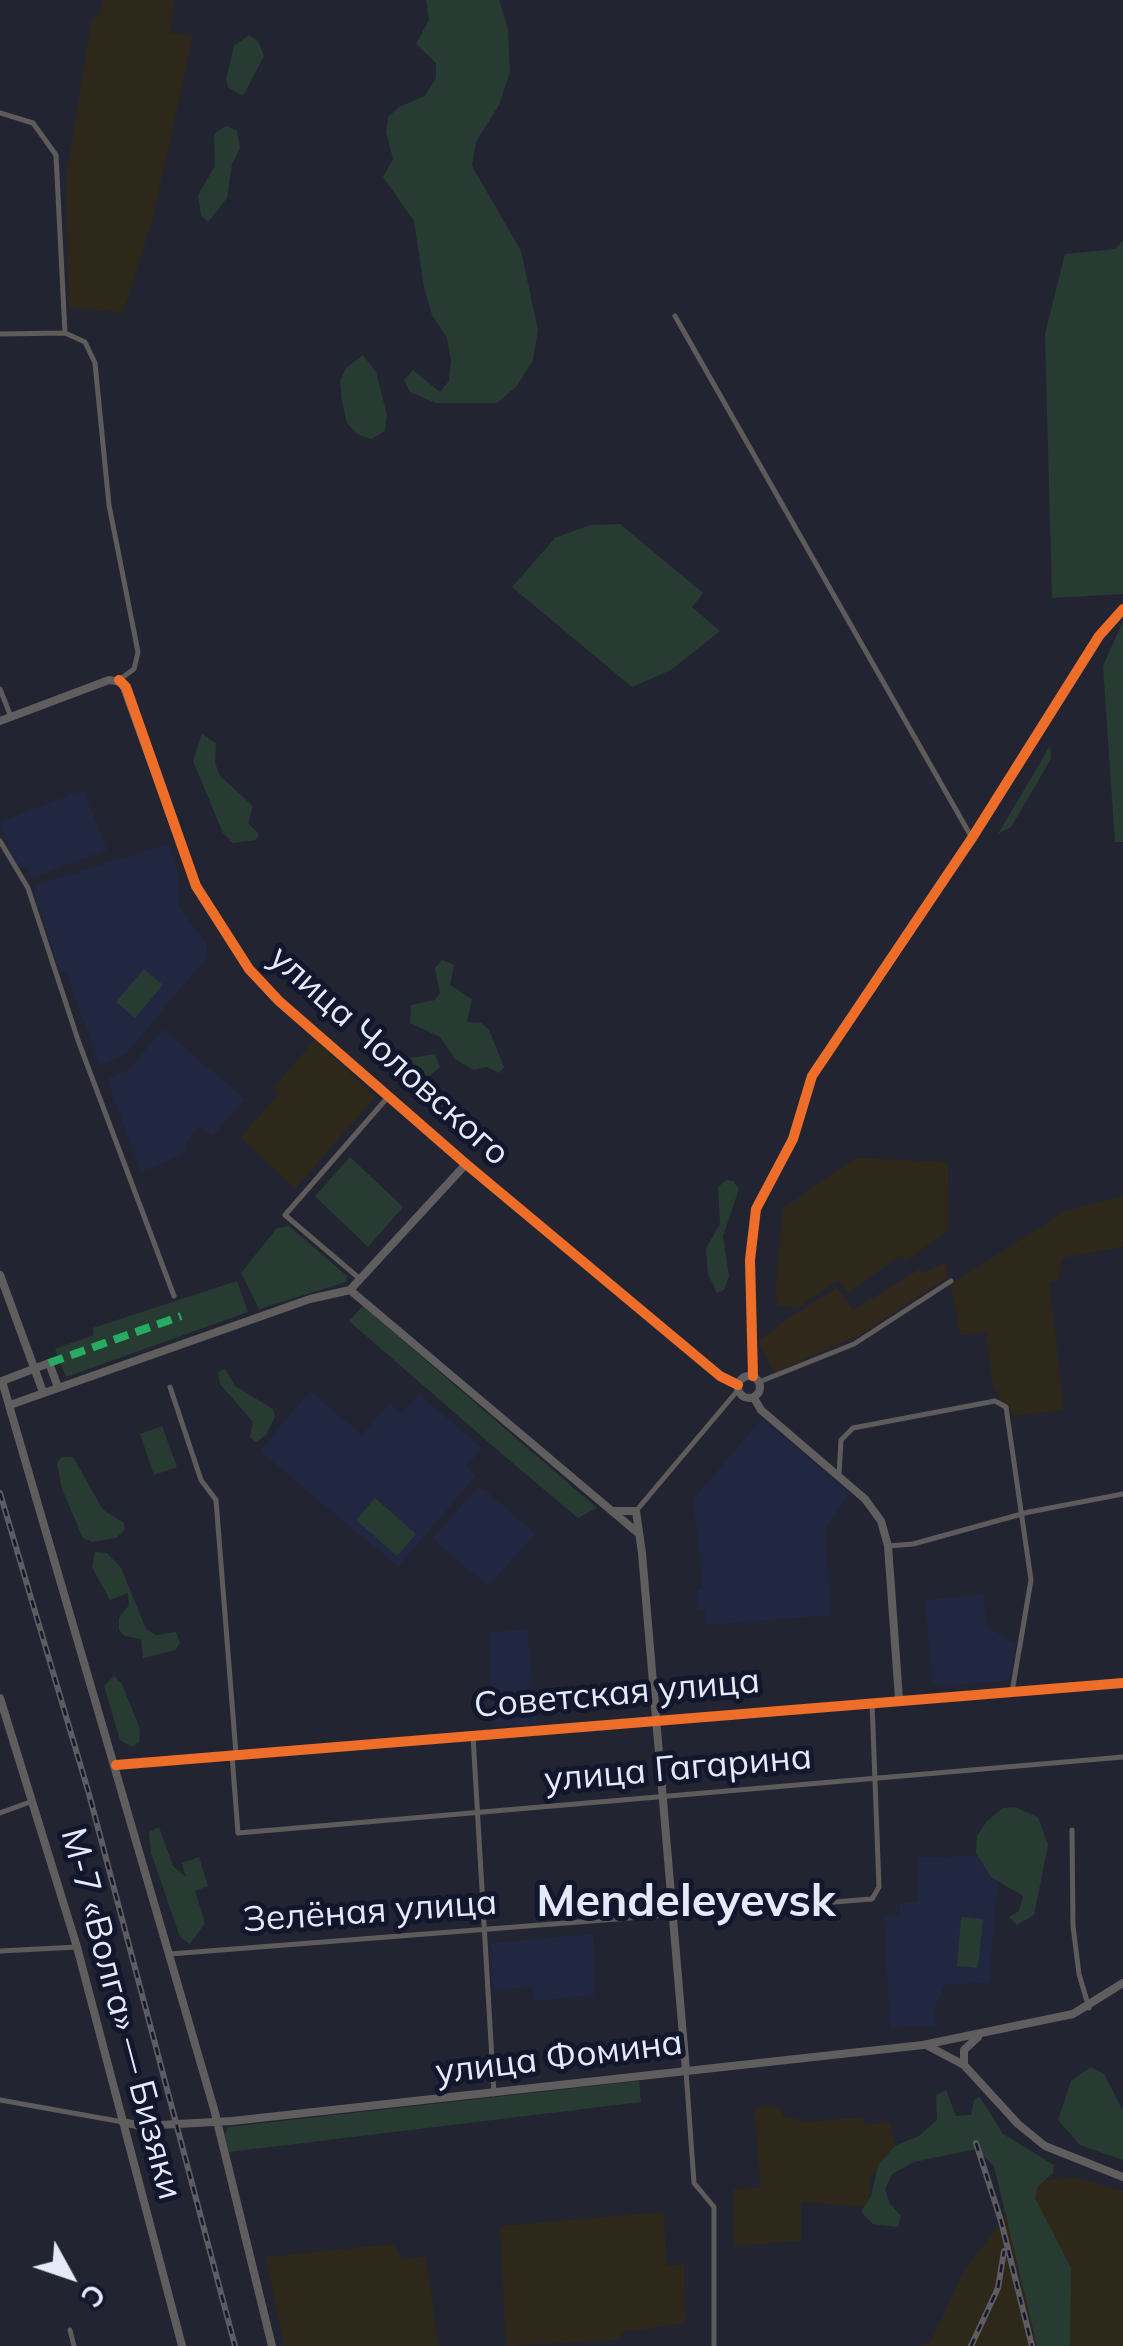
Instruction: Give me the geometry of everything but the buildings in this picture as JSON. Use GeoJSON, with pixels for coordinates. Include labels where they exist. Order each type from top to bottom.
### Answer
{"type":"FeatureCollection","features":[{"type":"Feature","properties":{"kind":"street"},"geometry":{"type":"LineString","coordinates":[[0,113],[34,124],[56,156],[65,333]]}},
{"type":"Feature","properties":{"kind":"street"},"geometry":{"type":"LineString","coordinates":[[675,316],[972,838]]}},
{"type":"Feature","properties":{"kind":"street"},"geometry":{"type":"LineString","coordinates":[[0,334],[65,333],[85,342],[95,363],[109,504],[138,652],[134,669],[119,680],[109,680],[0,720]]}},
{"type":"Feature","properties":{"kind":"street"},"geometry":{"type":"LineString","coordinates":[[754,1398],[760,1391],[756,1379],[750,1260],[760,1198],[793,1139],[812,1076],[972,838],[1100,636],[1123,609]]}},
{"type":"Feature","properties":{"kind":"street","name":"улица Чоловского"},"geometry":{"type":"LineString","coordinates":[[119,680],[126,687],[190,872],[228,943],[279,1001],[388,1097],[738,1388]]}},
{"type":"Feature","properties":{"kind":"street"},"geometry":{"type":"LineString","coordinates":[[0,689],[11,716]]}},
{"type":"Feature","properties":{"kind":"street"},"geometry":{"type":"LineString","coordinates":[[0,841],[28,888],[79,1043],[174,1296]]}},
{"type":"Feature","properties":{"kind":"street"},"geometry":{"type":"LineString","coordinates":[[360,1279],[285,1215],[388,1097]]}},
{"type":"Feature","properties":{"kind":"street"},"geometry":{"type":"LineString","coordinates":[[10,1405],[310,1299],[350,1290],[466,1164]]}},
{"type":"Feature","properties":{"kind":"street"},"geometry":{"type":"LineString","coordinates":[[0,1274],[43,1392]]}},
{"type":"Feature","properties":{"kind":"street"},"geometry":{"type":"LineString","coordinates":[[714,2346],[714,2207],[694,2183],[636,1511],[744,1377],[756,1379],[854,1344],[951,1281]]}},
{"type":"Feature","properties":{"kind":"street"},"geometry":{"type":"LineString","coordinates":[[350,1290],[638,1533]]}},
{"type":"Feature","properties":{"kind":"street"},"geometry":{"type":"LineString","coordinates":[[58,1387],[49,1364],[2,1381],[218,2122],[272,2346]]}},
{"type":"Feature","properties":{"kind":"street"},"geometry":{"type":"LineString","coordinates":[[170,1386],[201,1480],[216,1500],[234,1754]]}},
{"type":"Feature","properties":{"kind":"street"},"geometry":{"type":"LineString","coordinates":[[738,1388],[744,1397],[754,1398],[873,1509],[888,1546],[899,1699]]}},
{"type":"Feature","properties":{"kind":"street"},"geometry":{"type":"LineString","coordinates":[[838,1475],[840,1440],[853,1428],[995,1401],[1010,1416],[1031,1580],[1012,1692]]}},
{"type":"Feature","properties":{"kind":"street"},"geometry":{"type":"LineString","coordinates":[[888,1546],[912,1544],[1022,1514],[1123,1494]]}},
{"type":"Feature","properties":{"kind":"street"},"geometry":{"type":"LineString","coordinates":[[612,1511],[636,1511]]}},
{"type":"Feature","properties":{"kind":"street","name":"Советская улица"},"geometry":{"type":"LineString","coordinates":[[116,1765],[1123,1683]]}},
{"type":"Feature","properties":{"kind":"street","name":"М-7 «Волга» — Бизяки"},"geometry":{"type":"LineString","coordinates":[[0,1698],[77,1947],[182,2346]]}},
{"type":"Feature","properties":{"kind":"street"},"geometry":{"type":"LineString","coordinates":[[872,1702],[876,1775]]}},
{"type":"Feature","properties":{"kind":"street"},"geometry":{"type":"LineString","coordinates":[[473,1734],[488,1931],[494,2094]]}},
{"type":"Feature","properties":{"kind":"street","name":"улица Гагарина"},"geometry":{"type":"LineString","coordinates":[[234,1754],[238,1833],[876,1775],[1123,1758]]}},
{"type":"Feature","properties":{"kind":"street","name":"Зелёная улица"},"geometry":{"type":"LineString","coordinates":[[167,1955],[259,1944],[488,1931],[669,1912],[875,1897],[879,1890],[876,1775]]}},
{"type":"Feature","properties":{"kind":"street"},"geometry":{"type":"LineString","coordinates":[[0,1813],[33,1801]]}},
{"type":"Feature","properties":{"kind":"street"},"geometry":{"type":"LineString","coordinates":[[1072,1830],[1078,1974],[1090,2008],[1123,1983]]}},
{"type":"Feature","properties":{"kind":"street"},"geometry":{"type":"LineString","coordinates":[[0,1951],[77,1947]]}},
{"type":"Feature","properties":{"kind":"street","name":"улица Фомина"},"geometry":{"type":"LineString","coordinates":[[123,2122],[141,2126],[218,2122],[923,2045],[1090,2008]]}},
{"type":"Feature","properties":{"kind":"street"},"geometry":{"type":"LineString","coordinates":[[964,2065],[964,2050],[983,2034]]}},
{"type":"Feature","properties":{"kind":"street"},"geometry":{"type":"LineString","coordinates":[[923,2045],[964,2065],[1036,2139],[1073,2161],[1123,2177]]}},
{"type":"Feature","properties":{"kind":"street"},"geometry":{"type":"LineString","coordinates":[[0,2100],[123,2122]]}},
{"type":"Feature","properties":{"kind":"street"},"geometry":{"type":"LineString","coordinates":[[70,2330],[74,2346]]}},
{"type":"Feature","properties":{"kind":"shaded area"},"geometry":{"type":"Polygon","coordinates":[[[102,0],[174,0],[170,33],[193,35],[153,218],[123,313],[69,307],[66,179],[92,17],[98,18],[102,0]]]}},
{"type":"Feature","properties":{"kind":"shaded area"},"geometry":{"type":"Polygon","coordinates":[[[83,790],[107,850],[31,878],[27,867],[17,868],[0,822],[83,790]]]}},
{"type":"Feature","properties":{"kind":"shaded area"},"geometry":{"type":"Polygon","coordinates":[[[168,844],[177,868],[179,906],[207,945],[207,957],[127,1053],[100,1065],[66,973],[62,973],[54,954],[33,886],[168,844]]]}},
{"type":"Feature","properties":{"kind":"shaded area"},"geometry":{"type":"Polygon","coordinates":[[[163,1029],[245,1099],[213,1136],[199,1126],[185,1144],[186,1153],[141,1172],[107,1079],[127,1071],[163,1029]]]}},
{"type":"Feature","properties":{"kind":"shaded area"},"geometry":{"type":"Polygon","coordinates":[[[315,1039],[375,1097],[295,1189],[241,1137],[278,1094],[274,1087],[315,1039]]]}},
{"type":"Feature","properties":{"kind":"shaded area"},"geometry":{"type":"Polygon","coordinates":[[[855,1158],[948,1162],[949,1230],[906,1261],[901,1255],[848,1293],[838,1280],[798,1308],[778,1306],[775,1293],[783,1208],[855,1158]]]}},
{"type":"Feature","properties":{"kind":"shaded area"},"geometry":{"type":"Polygon","coordinates":[[[1123,1196],[1123,1247],[1062,1258],[1058,1280],[1049,1282],[1064,1410],[1013,1416],[993,1388],[986,1332],[960,1335],[951,1284],[1065,1211],[1123,1196]]]}},
{"type":"Feature","properties":{"kind":"shaded area"},"geometry":{"type":"Polygon","coordinates":[[[946,1262],[948,1277],[861,1334],[774,1373],[759,1341],[790,1317],[837,1288],[853,1310],[920,1269],[924,1273],[946,1262]]]}},
{"type":"Feature","properties":{"kind":"shaded area"},"geometry":{"type":"Polygon","coordinates":[[[310,1391],[362,1435],[389,1403],[402,1413],[419,1394],[482,1448],[466,1467],[476,1476],[398,1567],[260,1451],[310,1391]]]}},
{"type":"Feature","properties":{"kind":"shaded area"},"geometry":{"type":"Polygon","coordinates":[[[762,1419],[850,1493],[825,1529],[831,1615],[707,1625],[705,1610],[698,1610],[697,1590],[703,1589],[693,1499],[762,1419]]]}},
{"type":"Feature","properties":{"kind":"shaded area"},"geometry":{"type":"Polygon","coordinates":[[[477,1488],[484,1489],[535,1534],[488,1586],[433,1539],[477,1488]]]}},
{"type":"Feature","properties":{"kind":"shaded area"},"geometry":{"type":"Polygon","coordinates":[[[984,1594],[986,1626],[1016,1644],[1009,1681],[933,1686],[925,1600],[984,1594]]]}},
{"type":"Feature","properties":{"kind":"shaded area"},"geometry":{"type":"Polygon","coordinates":[[[527,1629],[537,1724],[492,1727],[489,1633],[527,1629]]]}},
{"type":"Feature","properties":{"kind":"shaded area"},"geometry":{"type":"Polygon","coordinates":[[[1000,1856],[989,1983],[945,1984],[934,2010],[935,2026],[890,2028],[884,1916],[900,1914],[900,1904],[918,1901],[918,1857],[1000,1856]]]}},
{"type":"Feature","properties":{"kind":"shaded area"},"geometry":{"type":"Polygon","coordinates":[[[593,1934],[594,1995],[534,2001],[531,1987],[493,1990],[491,1943],[593,1934]]]}},
{"type":"Feature","properties":{"kind":"shaded area"},"geometry":{"type":"Polygon","coordinates":[[[780,2106],[783,2116],[809,2122],[862,2117],[864,2125],[890,2122],[896,2150],[869,2178],[870,2207],[801,2202],[801,2241],[734,2246],[733,2189],[761,2188],[754,2108],[780,2106]]]}},
{"type":"Feature","properties":{"kind":"shaded area"},"geometry":{"type":"Polygon","coordinates":[[[1075,2177],[1123,2191],[1123,2346],[918,2346],[930,2343],[964,2271],[1032,2181],[1075,2177]]]}},
{"type":"Feature","properties":{"kind":"shaded area"},"geometry":{"type":"Polygon","coordinates":[[[664,2212],[666,2266],[684,2264],[685,2323],[623,2332],[618,2340],[506,2346],[500,2226],[664,2212]]]}},
{"type":"Feature","properties":{"kind":"shaded area"},"geometry":{"type":"Polygon","coordinates":[[[393,2244],[402,2259],[426,2257],[438,2346],[284,2346],[266,2257],[393,2244]]]}},
{"type":"Feature","properties":{"kind":"green space"},"geometry":{"type":"Polygon","coordinates":[[[426,0],[499,0],[508,29],[510,72],[499,105],[476,142],[472,166],[521,251],[538,330],[533,360],[517,386],[497,403],[436,403],[410,392],[404,380],[413,370],[440,392],[449,381],[451,360],[447,338],[432,315],[424,287],[414,221],[383,177],[393,159],[386,132],[388,117],[399,107],[425,96],[436,78],[436,63],[416,44],[429,20],[426,0]]]}},
{"type":"Feature","properties":{"kind":"green space"},"geometry":{"type":"Polygon","coordinates":[[[249,35],[258,41],[264,56],[243,96],[228,87],[226,79],[234,46],[249,35]]]}},
{"type":"Feature","properties":{"kind":"green space"},"geometry":{"type":"Polygon","coordinates":[[[226,126],[237,131],[240,148],[232,164],[227,198],[208,222],[201,215],[198,195],[215,166],[214,134],[226,126]]]}},
{"type":"Feature","properties":{"kind":"green space"},"geometry":{"type":"Polygon","coordinates":[[[1123,241],[1123,594],[1052,598],[1045,334],[1065,254],[1115,249],[1123,241]]]}},
{"type":"Feature","properties":{"kind":"green space"},"geometry":{"type":"Polygon","coordinates":[[[363,355],[376,372],[387,415],[385,431],[371,439],[357,434],[347,423],[340,381],[346,368],[363,355]]]}},
{"type":"Feature","properties":{"kind":"green space"},"geometry":{"type":"Polygon","coordinates":[[[620,524],[703,593],[692,607],[720,631],[671,670],[632,687],[512,587],[555,538],[590,525],[620,524]]]}},
{"type":"Feature","properties":{"kind":"green space"},"geometry":{"type":"Polygon","coordinates":[[[1123,621],[1123,842],[1115,842],[1103,666],[1123,621]]]}},
{"type":"Feature","properties":{"kind":"green space"},"geometry":{"type":"Polygon","coordinates":[[[202,734],[216,743],[215,763],[220,776],[253,806],[248,823],[259,834],[256,840],[233,843],[223,833],[193,761],[202,734]]]}},
{"type":"Feature","properties":{"kind":"green space"},"geometry":{"type":"Polygon","coordinates":[[[1050,746],[1051,759],[1011,827],[998,834],[1050,746]]]}},
{"type":"Feature","properties":{"kind":"green space"},"geometry":{"type":"Polygon","coordinates":[[[442,960],[454,965],[450,985],[472,999],[467,1022],[481,1023],[489,1030],[504,1067],[499,1073],[487,1067],[474,1070],[455,1059],[440,1037],[410,1023],[411,1005],[435,1000],[440,993],[435,968],[442,960]]]}},
{"type":"Feature","properties":{"kind":"green space"},"geometry":{"type":"Polygon","coordinates":[[[144,969],[163,985],[135,1018],[116,1002],[144,969]]]}},
{"type":"Feature","properties":{"kind":"green space"},"geometry":{"type":"Polygon","coordinates":[[[384,1046],[411,1058],[435,1054],[440,1067],[422,1082],[407,1080],[384,1062],[378,1048],[384,1046]]]}},
{"type":"Feature","properties":{"kind":"green space"},"geometry":{"type":"Polygon","coordinates":[[[350,1157],[403,1207],[368,1247],[315,1196],[350,1157]]]}},
{"type":"Feature","properties":{"kind":"green space"},"geometry":{"type":"Polygon","coordinates":[[[726,1180],[733,1181],[739,1189],[723,1236],[729,1276],[724,1290],[717,1293],[708,1274],[706,1248],[720,1224],[718,1187],[726,1180]]]}},
{"type":"Feature","properties":{"kind":"green space"},"geometry":{"type":"Polygon","coordinates":[[[289,1226],[347,1276],[346,1282],[259,1309],[241,1273],[277,1228],[289,1226]]]}},
{"type":"Feature","properties":{"kind":"green space"},"geometry":{"type":"Polygon","coordinates":[[[237,1281],[248,1312],[66,1377],[55,1349],[94,1335],[93,1328],[237,1281]]]}},
{"type":"Feature","properties":{"kind":"green space"},"geometry":{"type":"Polygon","coordinates":[[[363,1306],[597,1508],[578,1518],[509,1460],[349,1321],[363,1306]]]}},
{"type":"Feature","properties":{"kind":"green space"},"geometry":{"type":"Polygon","coordinates":[[[225,1369],[235,1386],[273,1409],[275,1417],[266,1435],[256,1442],[250,1437],[253,1422],[220,1384],[218,1372],[225,1369]]]}},
{"type":"Feature","properties":{"kind":"green space"},"geometry":{"type":"Polygon","coordinates":[[[162,1426],[177,1467],[154,1475],[140,1434],[162,1426]]]}},
{"type":"Feature","properties":{"kind":"green space"},"geometry":{"type":"Polygon","coordinates":[[[62,1457],[73,1457],[103,1510],[124,1523],[125,1530],[116,1538],[92,1542],[83,1538],[62,1489],[57,1463],[62,1457]]]}},
{"type":"Feature","properties":{"kind":"green space"},"geometry":{"type":"Polygon","coordinates":[[[375,1498],[416,1534],[397,1556],[356,1520],[375,1498]]]}},
{"type":"Feature","properties":{"kind":"green space"},"geometry":{"type":"Polygon","coordinates":[[[95,1552],[107,1553],[121,1568],[146,1629],[156,1635],[176,1632],[180,1643],[175,1650],[143,1658],[141,1639],[124,1636],[119,1630],[119,1618],[129,1605],[128,1593],[110,1600],[92,1567],[95,1552]]]}},
{"type":"Feature","properties":{"kind":"green space"},"geometry":{"type":"Polygon","coordinates":[[[114,1676],[122,1684],[140,1729],[139,1742],[132,1747],[120,1740],[104,1686],[114,1676]]]}},
{"type":"Feature","properties":{"kind":"green space"},"geometry":{"type":"Polygon","coordinates":[[[1015,1807],[1038,1817],[1048,1845],[1034,1915],[1017,1925],[1009,1917],[1019,1911],[1023,1896],[991,1877],[976,1853],[977,1836],[987,1821],[1003,1808],[1015,1807]]]}},
{"type":"Feature","properties":{"kind":"green space"},"geometry":{"type":"Polygon","coordinates":[[[159,1827],[173,1866],[186,1877],[182,1863],[199,1857],[208,1886],[195,1891],[205,1923],[190,1944],[180,1937],[151,1853],[149,1832],[159,1827]]]}},
{"type":"Feature","properties":{"kind":"green space"},"geometry":{"type":"Polygon","coordinates":[[[961,1917],[983,1919],[978,1968],[957,1966],[961,1917]]]}},
{"type":"Feature","properties":{"kind":"green space"},"geometry":{"type":"Polygon","coordinates":[[[1091,2067],[1104,2074],[1123,2111],[1123,2160],[1080,2145],[1058,2120],[1071,2081],[1091,2067]]]}},
{"type":"Feature","properties":{"kind":"green space"},"geometry":{"type":"Polygon","coordinates":[[[639,2081],[641,2102],[229,2152],[225,2134],[228,2127],[639,2081]]]}},
{"type":"Feature","properties":{"kind":"green space"},"geometry":{"type":"Polygon","coordinates":[[[946,2090],[956,2116],[971,2115],[974,2100],[980,2097],[1003,2134],[1054,2165],[1053,2173],[1038,2186],[1035,2198],[1071,2268],[1070,2346],[1037,2346],[994,2166],[976,2149],[914,2162],[892,2174],[885,2189],[890,2204],[901,2216],[898,2227],[873,2224],[861,2212],[871,2196],[878,2165],[896,2145],[919,2136],[937,2120],[936,2095],[946,2090]]]}},
{"type":"Feature","properties":{"kind":"railway"},"geometry":{"type":"LineString","coordinates":[[0,1493],[89,1794],[235,2346]]}},
{"type":"Feature","properties":{"kind":"railway"},"geometry":{"type":"LineString","coordinates":[[976,2143],[1001,2221],[1032,2346]]}},
{"type":"Feature","properties":{"kind":"railway"},"geometry":{"type":"LineString","coordinates":[[971,2346],[998,2288],[1004,2251]]}},
{"type":"Feature","properties":{"kind":"marked path"},"geometry":{"type":"LineString","coordinates":[[49,1363],[181,1316]]}},
{"type":"Feature","properties":{"kind":"cycle path"},"geometry":{"type":"LineString","coordinates":[[753,1376],[750,1260],[756,1209],[793,1139],[812,1076],[972,838],[1099,636],[1123,609]]}},
{"type":"Feature","properties":{"kind":"cycle path"},"geometry":{"type":"LineString","coordinates":[[119,680],[126,687],[196,886],[249,969],[279,1001],[466,1164],[720,1376],[738,1385]]}},
{"type":"Feature","properties":{"kind":"cycle path"},"geometry":{"type":"LineString","coordinates":[[116,1765],[1123,1683]]}},
{"type":"Feature","properties":{"kind":"district","name":"Mendeleyevsk"},"geometry":{"type":"Point","coordinates":[686,1902]}}]}
